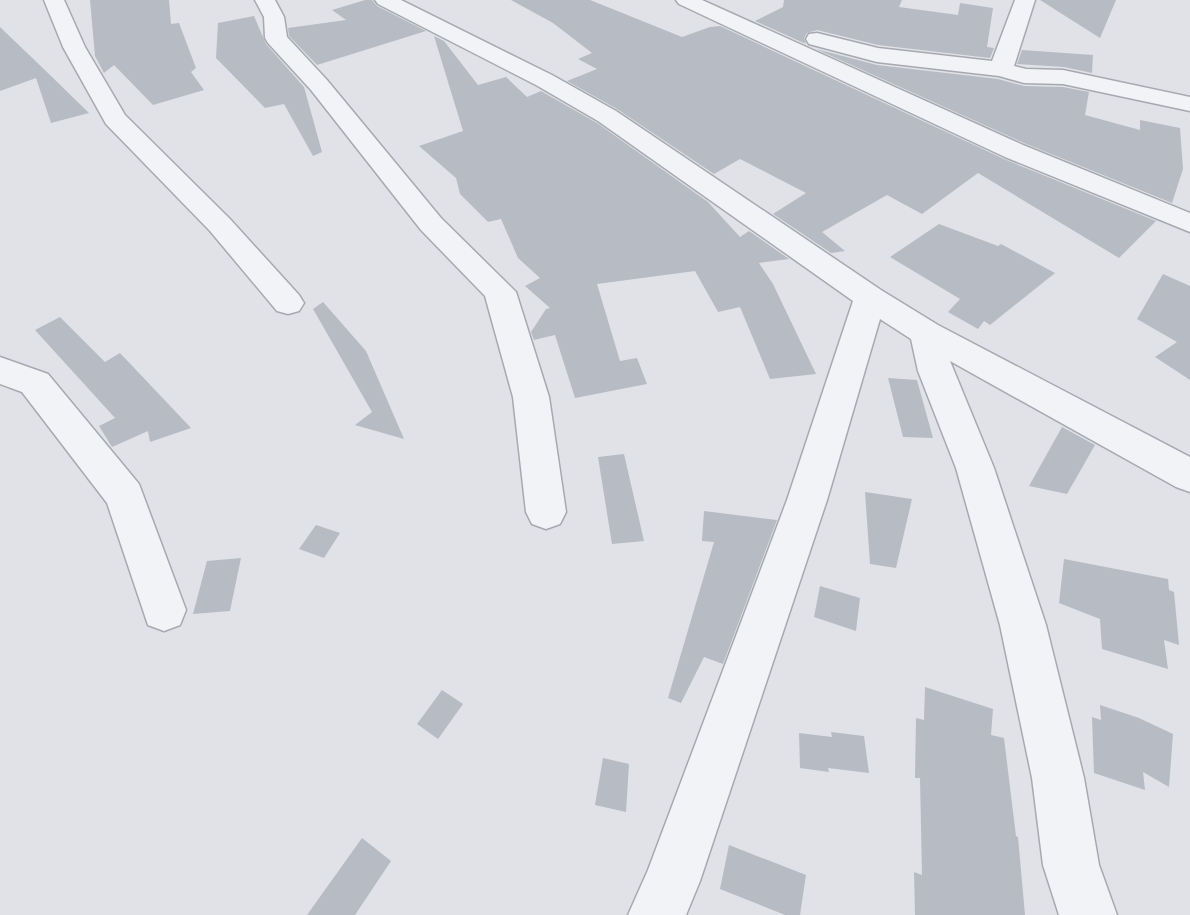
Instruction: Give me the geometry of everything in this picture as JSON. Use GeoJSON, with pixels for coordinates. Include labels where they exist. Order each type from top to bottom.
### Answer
{"type":"FeatureCollection","features":[{"type":"Feature","properties":{"kind":"street"},"geometry":{"type":"LineString","coordinates":[[54,0],[74,47],[115,119],[220,225],[288,303]]}},
{"type":"Feature","properties":{"kind":"street"},"geometry":{"type":"LineString","coordinates":[[265,0],[274,16],[276,38],[319,85],[431,224],[500,292],[531,397],[546,512]]}},
{"type":"Feature","properties":{"kind":"street"},"geometry":{"type":"LineString","coordinates":[[385,0],[544,80],[607,116],[870,299],[1190,476]]}},
{"type":"Feature","properties":{"kind":"street"},"geometry":{"type":"LineString","coordinates":[[687,0],[1014,151],[1190,223]]}},
{"type":"Feature","properties":{"kind":"street"},"geometry":{"type":"LineString","coordinates":[[1001,69],[1026,0]]}},
{"type":"Feature","properties":{"kind":"street"},"geometry":{"type":"LineString","coordinates":[[710,10],[779,24],[797,33],[877,55],[1001,69],[1024,76],[1076,79],[1190,104]]}},
{"type":"Feature","properties":{"kind":"street"},"geometry":{"type":"LineString","coordinates":[[657,915],[807,500],[870,299]]}},
{"type":"Feature","properties":{"kind":"street"},"geometry":{"type":"LineString","coordinates":[[926,332],[936,371],[975,468],[1023,625],[1058,778],[1071,864],[1088,915]]}},
{"type":"Feature","properties":{"kind":"street"},"geometry":{"type":"LineString","coordinates":[[0,370],[35,383],[125,496],[164,610]]}},
{"type":"Feature","properties":{"kind":"building"},"geometry":{"type":"Polygon","coordinates":[[[90,0],[169,0],[171,24],[179,23],[196,68],[191,72],[204,90],[153,105],[114,65],[104,73],[95,56],[90,0]]]}},
{"type":"Feature","properties":{"kind":"building"},"geometry":{"type":"Polygon","coordinates":[[[372,0],[377,6],[426,31],[317,65],[289,36],[288,28],[346,20],[332,10],[372,0]]]}},
{"type":"Feature","properties":{"kind":"building"},"geometry":{"type":"Polygon","coordinates":[[[511,0],[590,0],[682,37],[720,26],[1004,159],[1156,221],[1119,258],[978,173],[922,214],[887,195],[822,232],[845,251],[831,253],[773,214],[806,193],[740,159],[714,174],[617,109],[567,81],[597,69],[578,59],[592,53],[553,23],[511,0]]]}},
{"type":"Feature","properties":{"kind":"building"},"geometry":{"type":"Polygon","coordinates":[[[784,0],[902,0],[899,7],[958,15],[960,3],[993,8],[987,47],[994,48],[990,58],[878,45],[817,30],[807,33],[804,38],[806,44],[755,21],[783,7],[784,0]]]}},
{"type":"Feature","properties":{"kind":"building"},"geometry":{"type":"Polygon","coordinates":[[[1040,0],[1116,0],[1100,38],[1040,0]]]}},
{"type":"Feature","properties":{"kind":"building"},"geometry":{"type":"Polygon","coordinates":[[[254,16],[266,44],[304,87],[322,152],[313,156],[284,104],[265,108],[216,58],[218,23],[254,16]]]}},
{"type":"Feature","properties":{"kind":"building"},"geometry":{"type":"Polygon","coordinates":[[[0,27],[89,113],[51,123],[36,78],[0,91],[0,27]]]}},
{"type":"Feature","properties":{"kind":"building"},"geometry":{"type":"Polygon","coordinates":[[[434,36],[444,41],[478,85],[506,77],[527,97],[541,91],[597,123],[708,202],[740,237],[749,231],[789,259],[759,263],[773,284],[816,374],[770,379],[740,307],[718,312],[695,271],[597,284],[620,361],[637,358],[647,384],[575,398],[555,335],[534,340],[531,332],[546,309],[550,308],[525,286],[540,278],[518,258],[501,219],[488,222],[460,194],[456,178],[419,146],[463,131],[434,36]]]}},
{"type":"Feature","properties":{"kind":"building"},"geometry":{"type":"Polygon","coordinates":[[[816,49],[877,65],[998,79],[1024,86],[1063,87],[1089,92],[1085,115],[1140,130],[1140,120],[1180,128],[1183,169],[1172,203],[1024,143],[816,49]]]}},
{"type":"Feature","properties":{"kind":"building"},"geometry":{"type":"Polygon","coordinates":[[[1022,50],[1093,55],[1092,73],[1064,67],[1017,64],[1022,50]]]}},
{"type":"Feature","properties":{"kind":"building"},"geometry":{"type":"Polygon","coordinates":[[[939,224],[998,246],[1001,244],[1055,273],[990,325],[984,321],[978,329],[948,312],[960,299],[890,257],[939,224]]]}},
{"type":"Feature","properties":{"kind":"building"},"geometry":{"type":"Polygon","coordinates":[[[1163,274],[1190,286],[1190,380],[1155,357],[1177,342],[1137,319],[1163,274]]]}},
{"type":"Feature","properties":{"kind":"building"},"geometry":{"type":"Polygon","coordinates":[[[323,302],[366,351],[404,439],[355,425],[372,412],[313,309],[323,302]]]}},
{"type":"Feature","properties":{"kind":"building"},"geometry":{"type":"Polygon","coordinates":[[[60,317],[105,362],[120,353],[191,428],[150,442],[148,431],[112,447],[99,426],[115,418],[35,330],[60,317]]]}},
{"type":"Feature","properties":{"kind":"building"},"geometry":{"type":"Polygon","coordinates":[[[888,378],[917,380],[933,438],[903,437],[888,378]]]}},
{"type":"Feature","properties":{"kind":"building"},"geometry":{"type":"Polygon","coordinates":[[[1062,427],[1095,445],[1067,494],[1029,486],[1062,427]]]}},
{"type":"Feature","properties":{"kind":"building"},"geometry":{"type":"Polygon","coordinates":[[[624,454],[644,541],[612,544],[598,457],[624,454]]]}},
{"type":"Feature","properties":{"kind":"building"},"geometry":{"type":"Polygon","coordinates":[[[865,492],[912,499],[896,568],[870,564],[865,492]]]}},
{"type":"Feature","properties":{"kind":"building"},"geometry":{"type":"Polygon","coordinates":[[[704,511],[777,520],[723,664],[704,657],[681,703],[668,698],[714,542],[702,541],[704,511]]]}},
{"type":"Feature","properties":{"kind":"building"},"geometry":{"type":"Polygon","coordinates":[[[316,525],[340,533],[324,558],[299,549],[316,525]]]}},
{"type":"Feature","properties":{"kind":"building"},"geometry":{"type":"Polygon","coordinates":[[[241,558],[230,611],[193,614],[207,561],[241,558]]]}},
{"type":"Feature","properties":{"kind":"building"},"geometry":{"type":"Polygon","coordinates":[[[1064,559],[1168,579],[1169,590],[1174,592],[1179,645],[1164,640],[1168,669],[1102,649],[1100,619],[1059,603],[1064,559]]]}},
{"type":"Feature","properties":{"kind":"building"},"geometry":{"type":"Polygon","coordinates":[[[820,586],[860,598],[856,631],[814,617],[820,586]]]}},
{"type":"Feature","properties":{"kind":"building"},"geometry":{"type":"Polygon","coordinates":[[[925,687],[993,709],[991,735],[1004,738],[1018,837],[1025,915],[915,915],[914,872],[922,875],[920,778],[915,778],[916,718],[924,720],[925,687]]]}},
{"type":"Feature","properties":{"kind":"building"},"geometry":{"type":"Polygon","coordinates":[[[442,690],[463,704],[438,739],[417,724],[442,690]]]}},
{"type":"Feature","properties":{"kind":"building"},"geometry":{"type":"Polygon","coordinates":[[[1100,705],[1139,718],[1173,734],[1169,787],[1143,772],[1145,790],[1094,773],[1092,717],[1101,720],[1100,705]]]}},
{"type":"Feature","properties":{"kind":"building"},"geometry":{"type":"Polygon","coordinates":[[[831,732],[864,736],[869,773],[800,768],[799,733],[832,737],[831,732]]]}},
{"type":"Feature","properties":{"kind":"building"},"geometry":{"type":"Polygon","coordinates":[[[603,758],[629,764],[626,812],[595,805],[603,758]]]}},
{"type":"Feature","properties":{"kind":"building"},"geometry":{"type":"Polygon","coordinates":[[[362,838],[391,861],[355,915],[307,915],[362,838]]]}},
{"type":"Feature","properties":{"kind":"building"},"geometry":{"type":"Polygon","coordinates":[[[729,845],[806,875],[800,915],[785,915],[720,889],[729,845]]]}}]}
